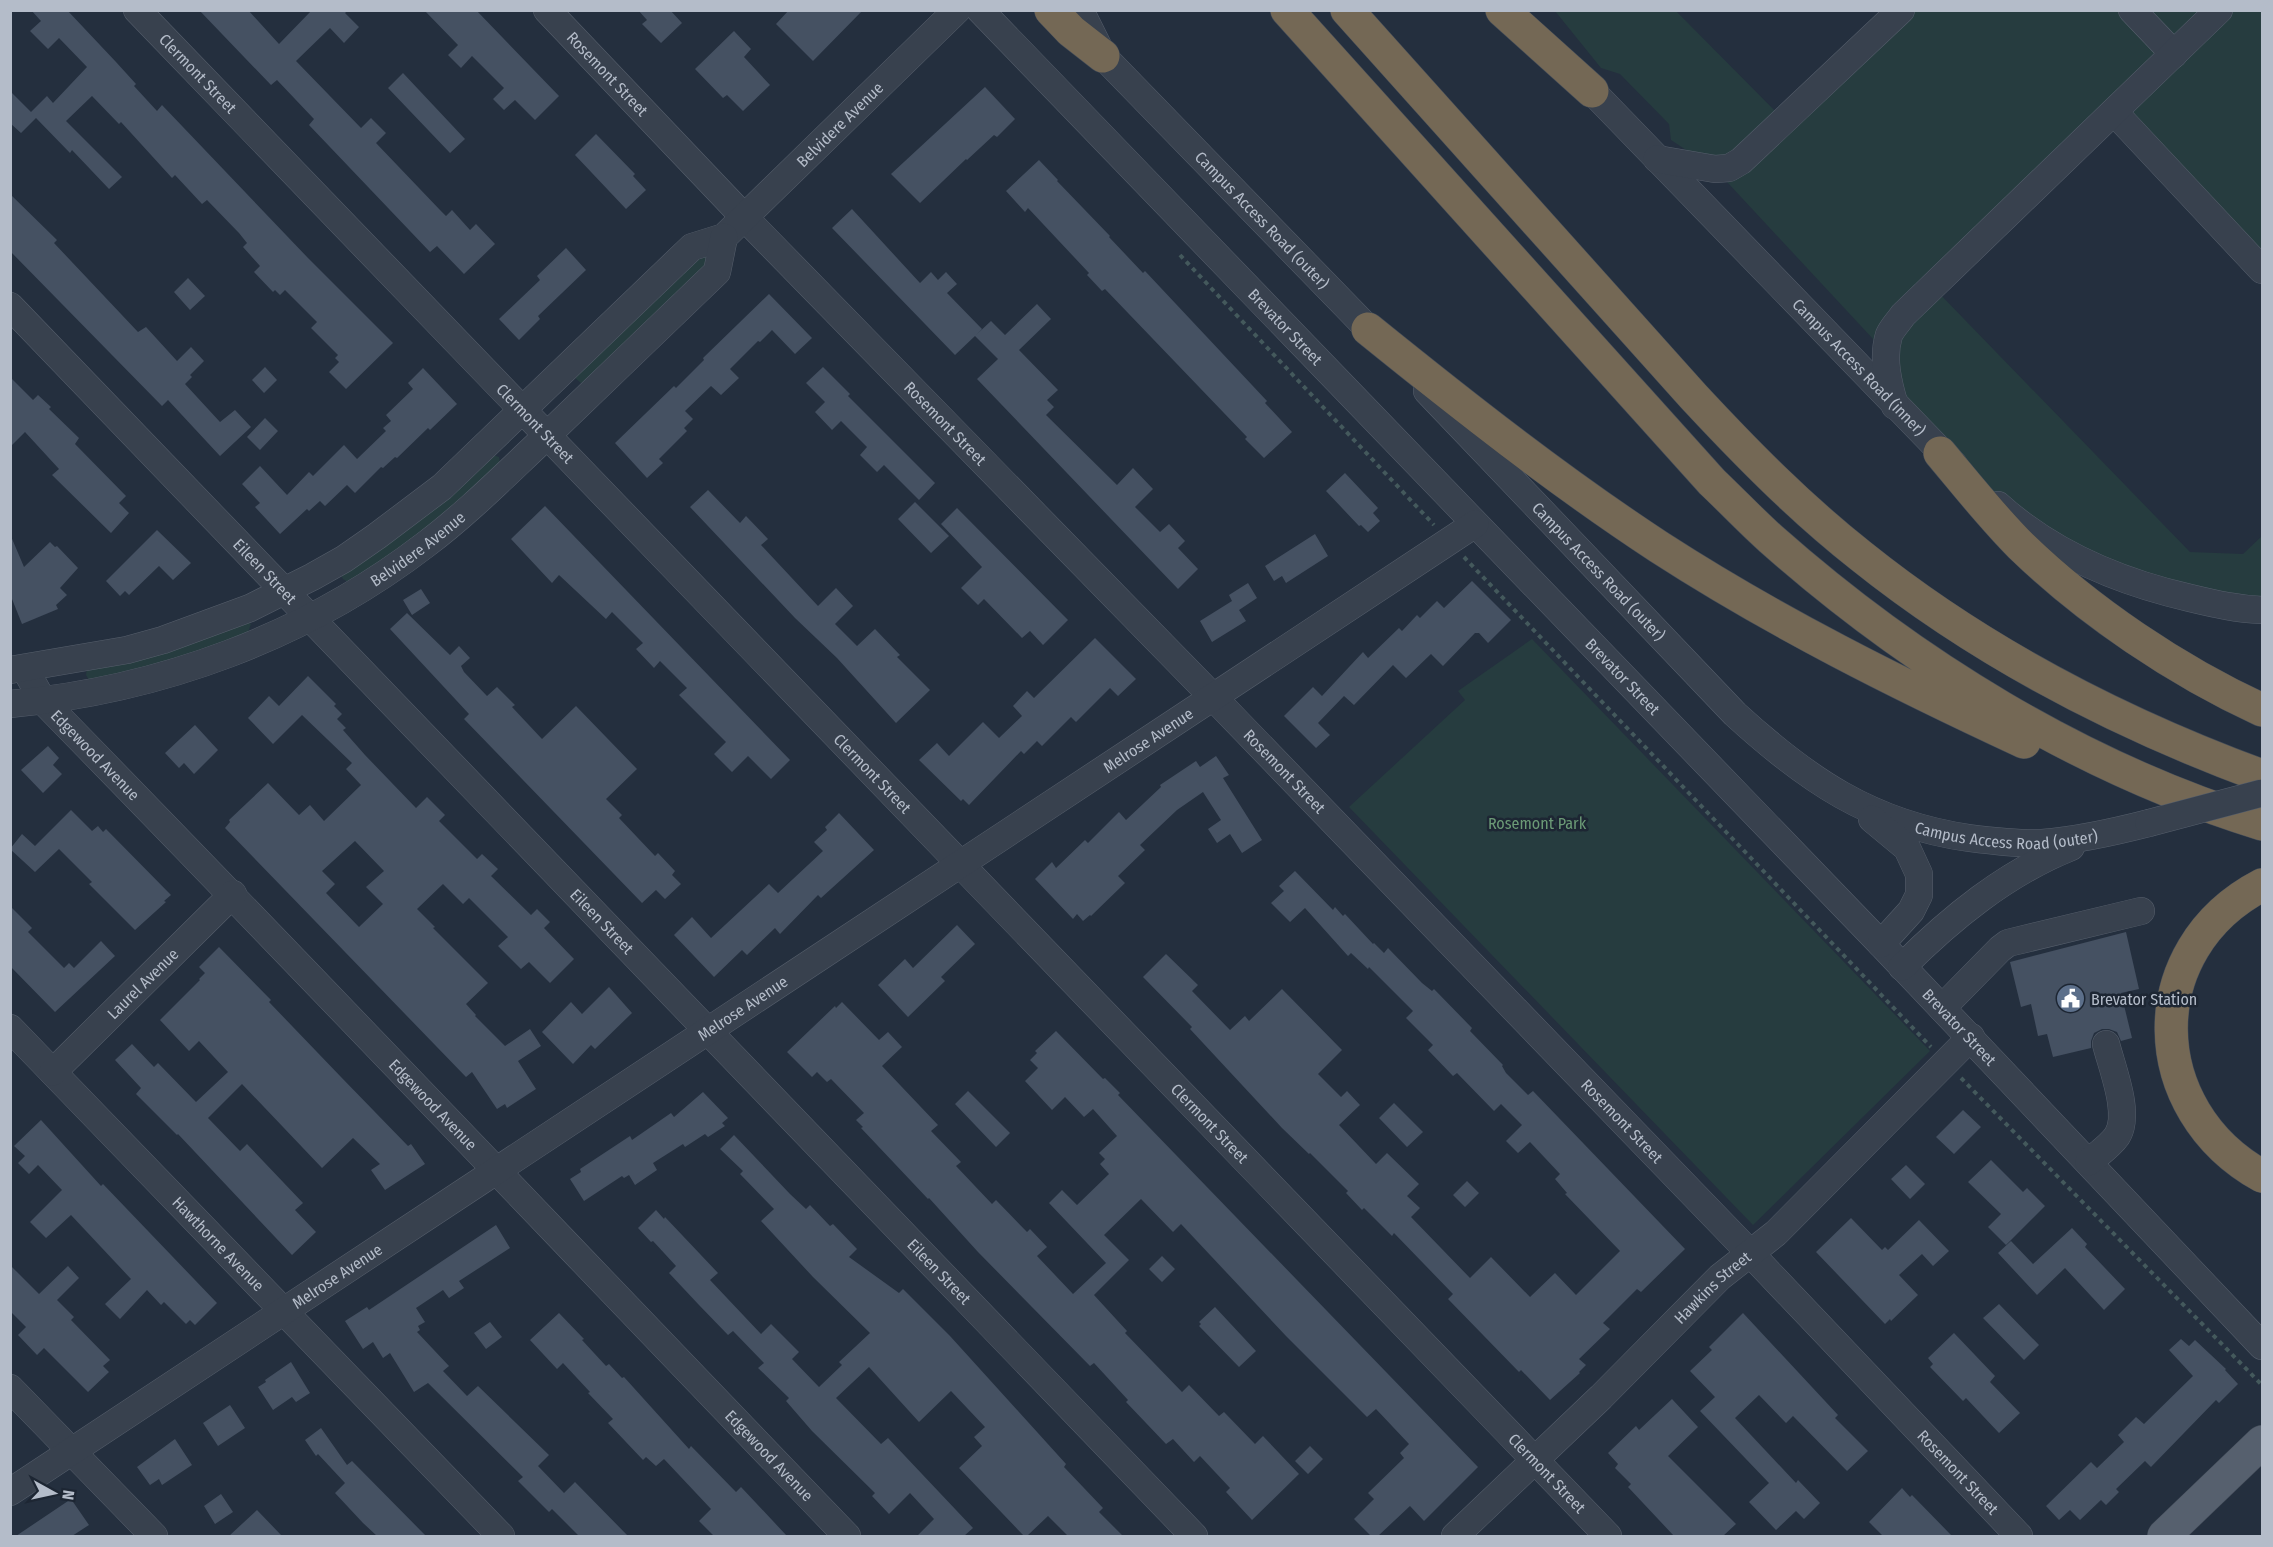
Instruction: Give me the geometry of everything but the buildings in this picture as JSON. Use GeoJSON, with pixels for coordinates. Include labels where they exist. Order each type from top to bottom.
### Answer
{"type":"FeatureCollection","features":[{"type":"Feature","properties":{"kind":"highway"},"geometry":{"type":"LineString","coordinates":[[1051,10],[1071,31],[1102,56]]}},
{"type":"Feature","properties":{"kind":"highway"},"geometry":{"type":"LineString","coordinates":[[1287,10],[1660,426],[1712,482],[1797,561],[1896,640],[1963,684],[2030,723],[2104,761],[2176,792],[2258,812]]}},
{"type":"Feature","properties":{"kind":"highway"},"geometry":{"type":"LineString","coordinates":[[1347,10],[1724,429],[1802,506],[1861,556],[1924,604],[2051,683],[2182,746],[2262,776]]}},
{"type":"Feature","properties":{"kind":"highway"},"geometry":{"type":"LineString","coordinates":[[1502,10],[1592,91]]}},
{"type":"Feature","properties":{"kind":"highway"},"geometry":{"type":"LineString","coordinates":[[1368,329],[1461,404],[1611,514],[1712,579],[1807,634],[1946,705],[2097,776],[2179,803],[2258,812]]}},
{"type":"Feature","properties":{"kind":"highway"},"geometry":{"type":"LineString","coordinates":[[1940,453],[1994,518],[2022,546],[2083,599],[2182,667],[2262,710]]}},
{"type":"Feature","properties":{"kind":"highway"},"geometry":{"type":"LineString","coordinates":[[2262,885],[2222,913],[2196,945],[2176,991],[2171,1032],[2178,1076],[2197,1118],[2223,1148],[2262,1176]]}},
{"type":"Feature","properties":{"kind":"main road"},"geometry":{"type":"LineString","coordinates":[[2164,1536],[2262,1442]]}},
{"type":"Feature","properties":{"kind":"street","name":"Clermont Street"},"geometry":{"type":"LineString","coordinates":[[138,10],[1608,1536]]}},
{"type":"Feature","properties":{"kind":"street","name":"Rosemont Street"},"geometry":{"type":"LineString","coordinates":[[547,10],[744,217],[1214,698],[1750,1253],[2006,1532]]}},
{"type":"Feature","properties":{"kind":"street","name":"Belvidere Avenue"},"geometry":{"type":"LineString","coordinates":[[18,670],[127,650],[163,640],[250,608],[312,577],[377,536],[442,487],[692,247],[724,237],[957,10]]}},
{"type":"Feature","properties":{"kind":"street","name":"Brevator Street"},"geometry":{"type":"LineString","coordinates":[[980,10],[1971,1037],[2262,1346]]}},
{"type":"Feature","properties":{"kind":"street","name":"Campus Access Road (outer)"},"geometry":{"type":"LineString","coordinates":[[1080,10],[1102,56],[1368,329],[1735,714],[1802,771],[1884,816],[1922,829],[1993,842],[2026,843],[2079,839],[2149,823],[2258,812]]}},
{"type":"Feature","properties":{"kind":"street","name":"Campus Access Road (inner)"},"geometry":{"type":"LineString","coordinates":[[1527,10],[1592,91],[1940,453],[2014,520],[2063,552],[2115,577],[2237,609],[2262,610]]}},
{"type":"Feature","properties":{"kind":"street"},"geometry":{"type":"LineString","coordinates":[[1657,159],[1715,169],[1729,168],[1741,161],[1901,10]]}},
{"type":"Feature","properties":{"kind":"street"},"geometry":{"type":"LineString","coordinates":[[2132,10],[2174,54]]}},
{"type":"Feature","properties":{"kind":"street"},"geometry":{"type":"LineString","coordinates":[[1895,406],[1886,377],[1890,333],[1904,315],[2219,10]]}},
{"type":"Feature","properties":{"kind":"street"},"geometry":{"type":"LineString","coordinates":[[2114,112],[2258,256]]}},
{"type":"Feature","properties":{"kind":"street","name":"Belvidere Avenue"},"geometry":{"type":"LineString","coordinates":[[10,704],[122,687],[169,674],[272,638],[377,579],[425,545],[488,492],[717,272],[724,237]]}},
{"type":"Feature","properties":{"kind":"street","name":"Eileen Street"},"geometry":{"type":"LineString","coordinates":[[10,306],[1194,1536]]}},
{"type":"Feature","properties":{"kind":"street","name":"Melrose Avenue"},"geometry":{"type":"LineString","coordinates":[[10,1492],[1475,524]]}},
{"type":"Feature","properties":{"kind":"street","name":"Edgewood Avenue"},"geometry":{"type":"LineString","coordinates":[[18,670],[43,700],[233,894],[495,1171],[847,1536]]}},
{"type":"Feature","properties":{"kind":"street"},"geometry":{"type":"LineString","coordinates":[[1846,797],[1907,848],[1919,874],[1918,895],[1911,911],[1881,944]]}},
{"type":"Feature","properties":{"kind":"street"},"geometry":{"type":"LineString","coordinates":[[1902,967],[1955,917],[2015,876],[2046,858],[2072,847],[2149,823]]}},
{"type":"Feature","properties":{"kind":"street","name":"Laurel Avenue"},"geometry":{"type":"LineString","coordinates":[[53,1072],[233,894]]}},
{"type":"Feature","properties":{"kind":"street"},"geometry":{"type":"LineString","coordinates":[[1942,1008],[2008,943],[2141,911]]}},
{"type":"Feature","properties":{"kind":"street","name":"Hawthorne Avenue"},"geometry":{"type":"LineString","coordinates":[[10,1028],[501,1536]]}},
{"type":"Feature","properties":{"kind":"street","name":"Hawkins Street"},"geometry":{"type":"LineString","coordinates":[[1455,1536],[1601,1397],[1720,1277],[1776,1233],[1971,1037]]}},
{"type":"Feature","properties":{"kind":"street"},"geometry":{"type":"LineString","coordinates":[[2089,1162],[2113,1140],[2122,1122],[2121,1106],[2106,1044]]}},
{"type":"Feature","properties":{"kind":"street"},"geometry":{"type":"LineString","coordinates":[[10,1388],[154,1536]]}},
{"type":"Feature","properties":{"kind":"path"},"geometry":{"type":"LineString","coordinates":[[1967,1085],[2262,1385]]}},
{"type":"Feature","properties":{"kind":"green space"},"geometry":{"type":"Polygon","coordinates":[[[1555,11],[1676,11],[1784,120],[1901,11],[2262,11],[2262,262],[2114,112],[1933,287],[2190,552],[2243,554],[2262,536],[2262,610],[2177,595],[2014,520],[1895,406],[1887,354],[1715,169],[1671,140],[1669,124],[1620,74],[1601,68],[1555,11]]]}},
{"type":"Feature","properties":{"kind":"green space"},"geometry":{"type":"Polygon","coordinates":[[[702,248],[713,259],[588,380],[581,383],[574,377],[702,248]]]}},
{"type":"Feature","properties":{"kind":"green space"},"geometry":{"type":"Polygon","coordinates":[[[493,455],[499,457],[500,464],[451,509],[409,543],[348,582],[343,579],[340,573],[493,455]]]}},
{"type":"Feature","properties":{"kind":"green space"},"geometry":{"type":"Polygon","coordinates":[[[245,621],[251,624],[247,635],[140,671],[89,680],[86,675],[87,667],[245,621]]]}},
{"type":"Feature","properties":{"kind":"green space","name":"Rosemont Park"},"geometry":{"type":"Polygon","coordinates":[[[1532,639],[1930,1051],[1753,1225],[1349,807],[1465,700],[1458,691],[1532,639]]]}},
{"type":"Feature","properties":{"kind":"place","name":"Brevator Station"},"geometry":{"type":"Point","coordinates":[2070,999]}}]}
